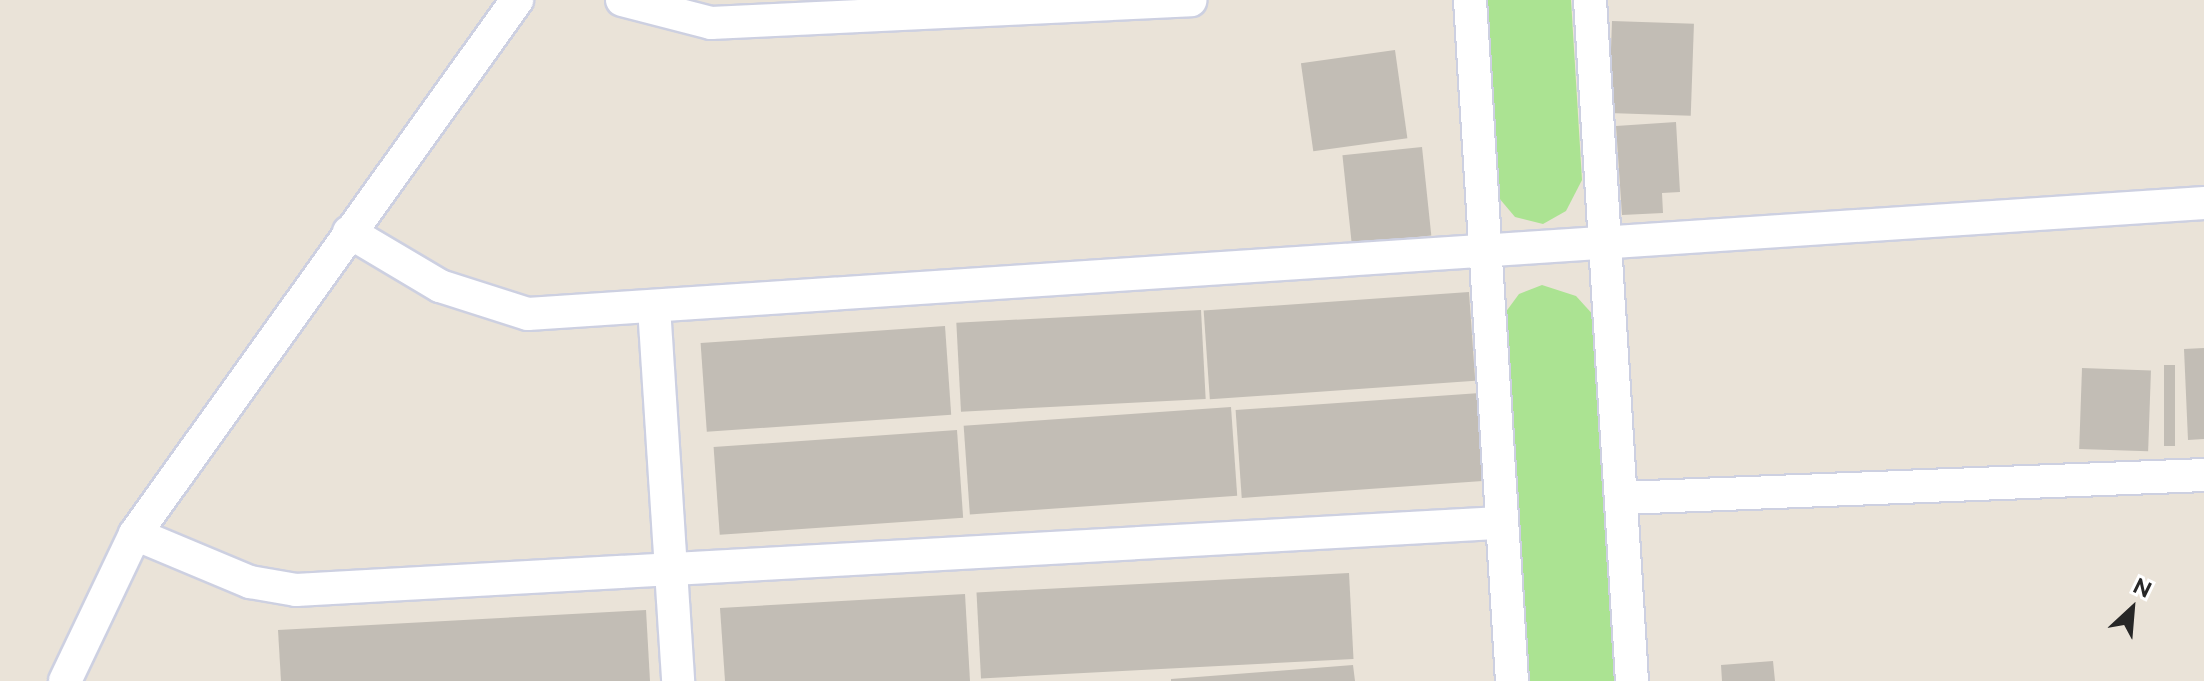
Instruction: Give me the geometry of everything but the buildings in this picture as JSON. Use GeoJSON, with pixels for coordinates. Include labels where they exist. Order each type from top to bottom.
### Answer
{"type":"FeatureCollection","features":[{"type":"Feature","properties":{"kind":"street"},"geometry":{"type":"LineString","coordinates":[[65,681],[135,534],[517,0]]}},
{"type":"Feature","properties":{"kind":"street"},"geometry":{"type":"LineString","coordinates":[[622,0],[711,23],[1190,0]]}},
{"type":"Feature","properties":{"kind":"street"},"geometry":{"type":"LineString","coordinates":[[1470,0],[1512,681]]}},
{"type":"Feature","properties":{"kind":"street"},"geometry":{"type":"LineString","coordinates":[[1590,0],[1632,681]]}},
{"type":"Feature","properties":{"kind":"street"},"geometry":{"type":"LineString","coordinates":[[349,232],[440,286],[528,314],[2204,203]]}},
{"type":"Feature","properties":{"kind":"street"},"geometry":{"type":"LineString","coordinates":[[654,307],[678,681]]}},
{"type":"Feature","properties":{"kind":"street"},"geometry":{"type":"LineString","coordinates":[[1622,498],[2204,475]]}},
{"type":"Feature","properties":{"kind":"street"},"geometry":{"type":"LineString","coordinates":[[135,534],[250,582],[296,590],[1500,523]]}},
{"type":"Feature","properties":{"kind":"green space"},"geometry":{"type":"Polygon","coordinates":[[[1486,0],[1571,0],[1582,180],[1566,211],[1543,224],[1515,217],[1499,198],[1486,0]]]}},
{"type":"Feature","properties":{"kind":"green space"},"geometry":{"type":"Polygon","coordinates":[[[1542,285],[1576,296],[1596,318],[1618,681],[1528,681],[1505,313],[1519,294],[1542,285]]]}}]}
